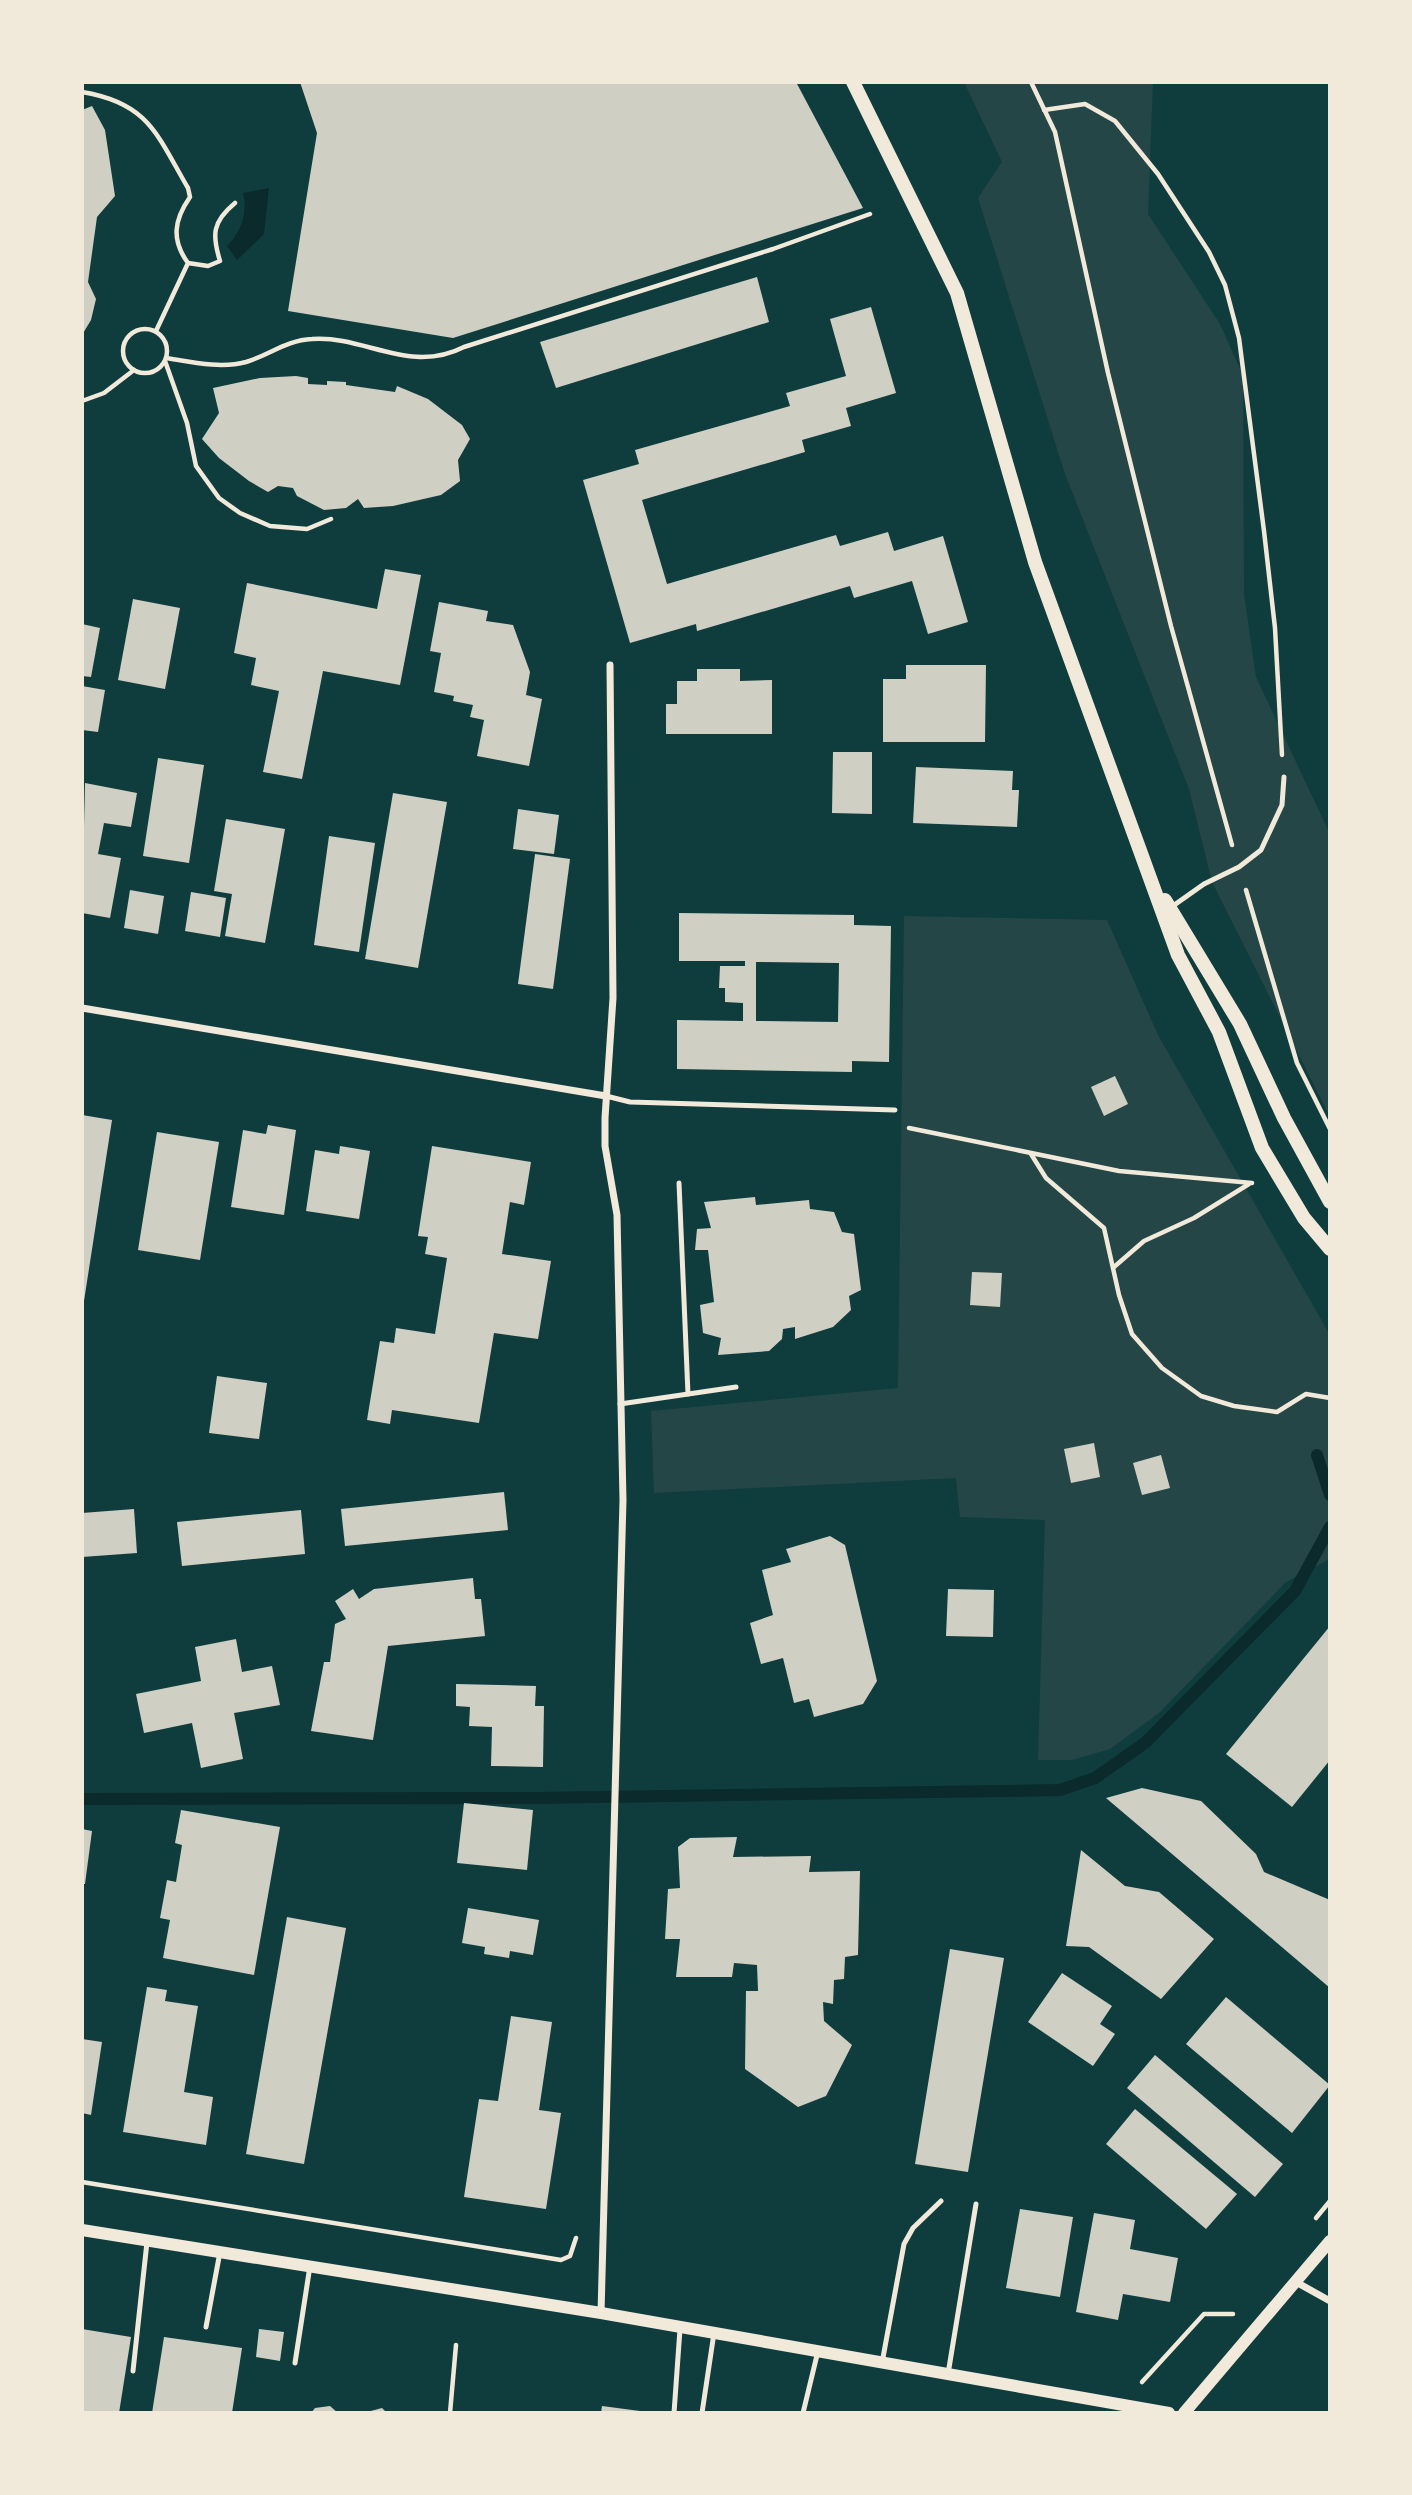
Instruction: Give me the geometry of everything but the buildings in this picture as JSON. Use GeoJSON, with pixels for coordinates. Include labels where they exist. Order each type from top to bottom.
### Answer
{"type":"FeatureCollection","features":[{"type":"Feature","properties":{"kind":"main road"},"geometry":{"type":"LineString","coordinates":[[853,82],[957,293],[1035,562],[1178,955],[1231,1061],[1262,1148],[1290,1198],[1330,1249]]}},
{"type":"Feature","properties":{"kind":"main road"},"geometry":{"type":"LineString","coordinates":[[1145,866],[1246,1034],[1284,1118],[1330,1202]]}},
{"type":"Feature","properties":{"kind":"street"},"geometry":{"type":"LineString","coordinates":[[601,2313],[623,1500],[617,1214],[605,1146],[613,998],[610,665]]}},
{"type":"Feature","properties":{"kind":"street"},"geometry":{"type":"LineString","coordinates":[[82,1008],[606,1096]]}},
{"type":"Feature","properties":{"kind":"street"},"geometry":{"type":"LineString","coordinates":[[82,2230],[601,2313],[1168,2413]]}},
{"type":"Feature","properties":{"kind":"street"},"geometry":{"type":"LineString","coordinates":[[1184,2413],[1330,2241]]}},
{"type":"Feature","properties":{"kind":"street"},"geometry":{"type":"LineString","coordinates":[[1296,2282],[1330,2301]]}},
{"type":"Feature","properties":{"kind":"lane"},"geometry":{"type":"LineString","coordinates":[[1170,908],[1204,884],[1239,867],[1261,850],[1282,805],[1284,777]]}},
{"type":"Feature","properties":{"kind":"lane"},"geometry":{"type":"LineString","coordinates":[[606,1096],[630,1102],[895,1110]]}},
{"type":"Feature","properties":{"kind":"lane"},"geometry":{"type":"LineString","coordinates":[[679,1183],[688,1394]]}},
{"type":"Feature","properties":{"kind":"lane"},"geometry":{"type":"LineString","coordinates":[[621,1404],[736,1387]]}},
{"type":"Feature","properties":{"kind":"lane"},"geometry":{"type":"LineString","coordinates":[[882,2363],[904,2244],[914,2228],[942,2202]]}},
{"type":"Feature","properties":{"kind":"lane"},"geometry":{"type":"LineString","coordinates":[[948,2374],[976,2204]]}},
{"type":"Feature","properties":{"kind":"lane"},"geometry":{"type":"LineString","coordinates":[[133,2371],[148,2240]]}},
{"type":"Feature","properties":{"kind":"lane"},"geometry":{"type":"LineString","coordinates":[[206,2328],[220,2252]]}},
{"type":"Feature","properties":{"kind":"lane"},"geometry":{"type":"LineString","coordinates":[[295,2363],[310,2266]]}},
{"type":"Feature","properties":{"kind":"lane"},"geometry":{"type":"LineString","coordinates":[[674,2413],[680,2328]]}},
{"type":"Feature","properties":{"kind":"lane"},"geometry":{"type":"LineString","coordinates":[[702,2413],[714,2333]]}},
{"type":"Feature","properties":{"kind":"lane"},"geometry":{"type":"LineString","coordinates":[[803,2413],[818,2351]]}},
{"type":"Feature","properties":{"kind":"path"},"geometry":{"type":"LineString","coordinates":[[1031,82],[1055,132],[1108,373],[1171,626],[1239,867],[1297,1063],[1330,1129]]}},
{"type":"Feature","properties":{"kind":"path"},"geometry":{"type":"LineString","coordinates":[[82,92],[124,102],[146,119],[157,135],[188,188],[190,197],[180,211],[175,231],[179,250],[188,263],[208,266],[220,261],[213,238],[216,225],[235,203]]}},
{"type":"Feature","properties":{"kind":"path"},"geometry":{"type":"LineString","coordinates":[[1044,110],[1085,104],[1115,121],[1158,174],[1209,251],[1224,285],[1239,338],[1269,573],[1284,777]]}},
{"type":"Feature","properties":{"kind":"path"},"geometry":{"type":"LineString","coordinates":[[331,519],[307,529],[270,526],[240,513],[219,498],[196,466],[187,423],[165,360],[165,341],[156,331],[141,329],[127,336],[122,351],[134,370],[148,373],[165,360],[238,363],[296,341],[314,338],[404,356],[443,358],[464,347],[773,249],[870,214]]}},
{"type":"Feature","properties":{"kind":"path"},"geometry":{"type":"LineString","coordinates":[[156,331],[188,263]]}},
{"type":"Feature","properties":{"kind":"path"},"geometry":{"type":"LineString","coordinates":[[82,401],[104,393],[134,370]]}},
{"type":"Feature","properties":{"kind":"path"},"geometry":{"type":"LineString","coordinates":[[905,1128],[1119,1171],[1250,1184]]}},
{"type":"Feature","properties":{"kind":"path"},"geometry":{"type":"LineString","coordinates":[[1031,1154],[1046,1178],[1104,1228],[1132,1334],[1162,1368],[1201,1396],[1234,1406],[1277,1412],[1306,1394],[1330,1398]]}},
{"type":"Feature","properties":{"kind":"path"},"geometry":{"type":"LineString","coordinates":[[1114,1268],[1144,1241],[1194,1218],[1261,1179]]}},
{"type":"Feature","properties":{"kind":"path"},"geometry":{"type":"LineString","coordinates":[[82,2182],[561,2260],[570,2256],[576,2228]]}},
{"type":"Feature","properties":{"kind":"path"},"geometry":{"type":"LineString","coordinates":[[1165,2359],[1204,2314]]}},
{"type":"Feature","properties":{"kind":"path"},"geometry":{"type":"LineString","coordinates":[[450,2413],[456,2345]]}},
{"type":"Feature","properties":{"kind":"shaded area"},"geometry":{"type":"Polygon","coordinates":[[[964,82],[1153,82],[1148,214],[1220,324],[1243,376],[1244,594],[1256,677],[1330,834],[1330,1117],[1212,882],[1189,789],[1065,474],[978,198],[1002,162],[964,82]]]}},
{"type":"Feature","properties":{"kind":"shaded area"},"geometry":{"type":"Polygon","coordinates":[[[269,188],[264,234],[237,260],[227,246],[242,222],[245,208],[243,193],[269,188]]]}},
{"type":"Feature","properties":{"kind":"shaded area"},"geometry":{"type":"Polygon","coordinates":[[[904,916],[1107,920],[1158,1035],[1330,1335],[1330,1559],[1286,1582],[1159,1713],[1110,1749],[1072,1760],[1038,1760],[1045,1520],[960,1517],[956,1478],[654,1493],[651,1411],[898,1388],[904,916]]]}},
{"type":"Feature","properties":{"kind":"waterway"},"geometry":{"type":"LineString","coordinates":[[1317,1455],[1330,1495]]}},
{"type":"Feature","properties":{"kind":"waterway"},"geometry":{"type":"LineString","coordinates":[[82,1799],[535,1798],[1060,1790],[1095,1778],[1145,1743],[1295,1591],[1330,1527]]}}]}
